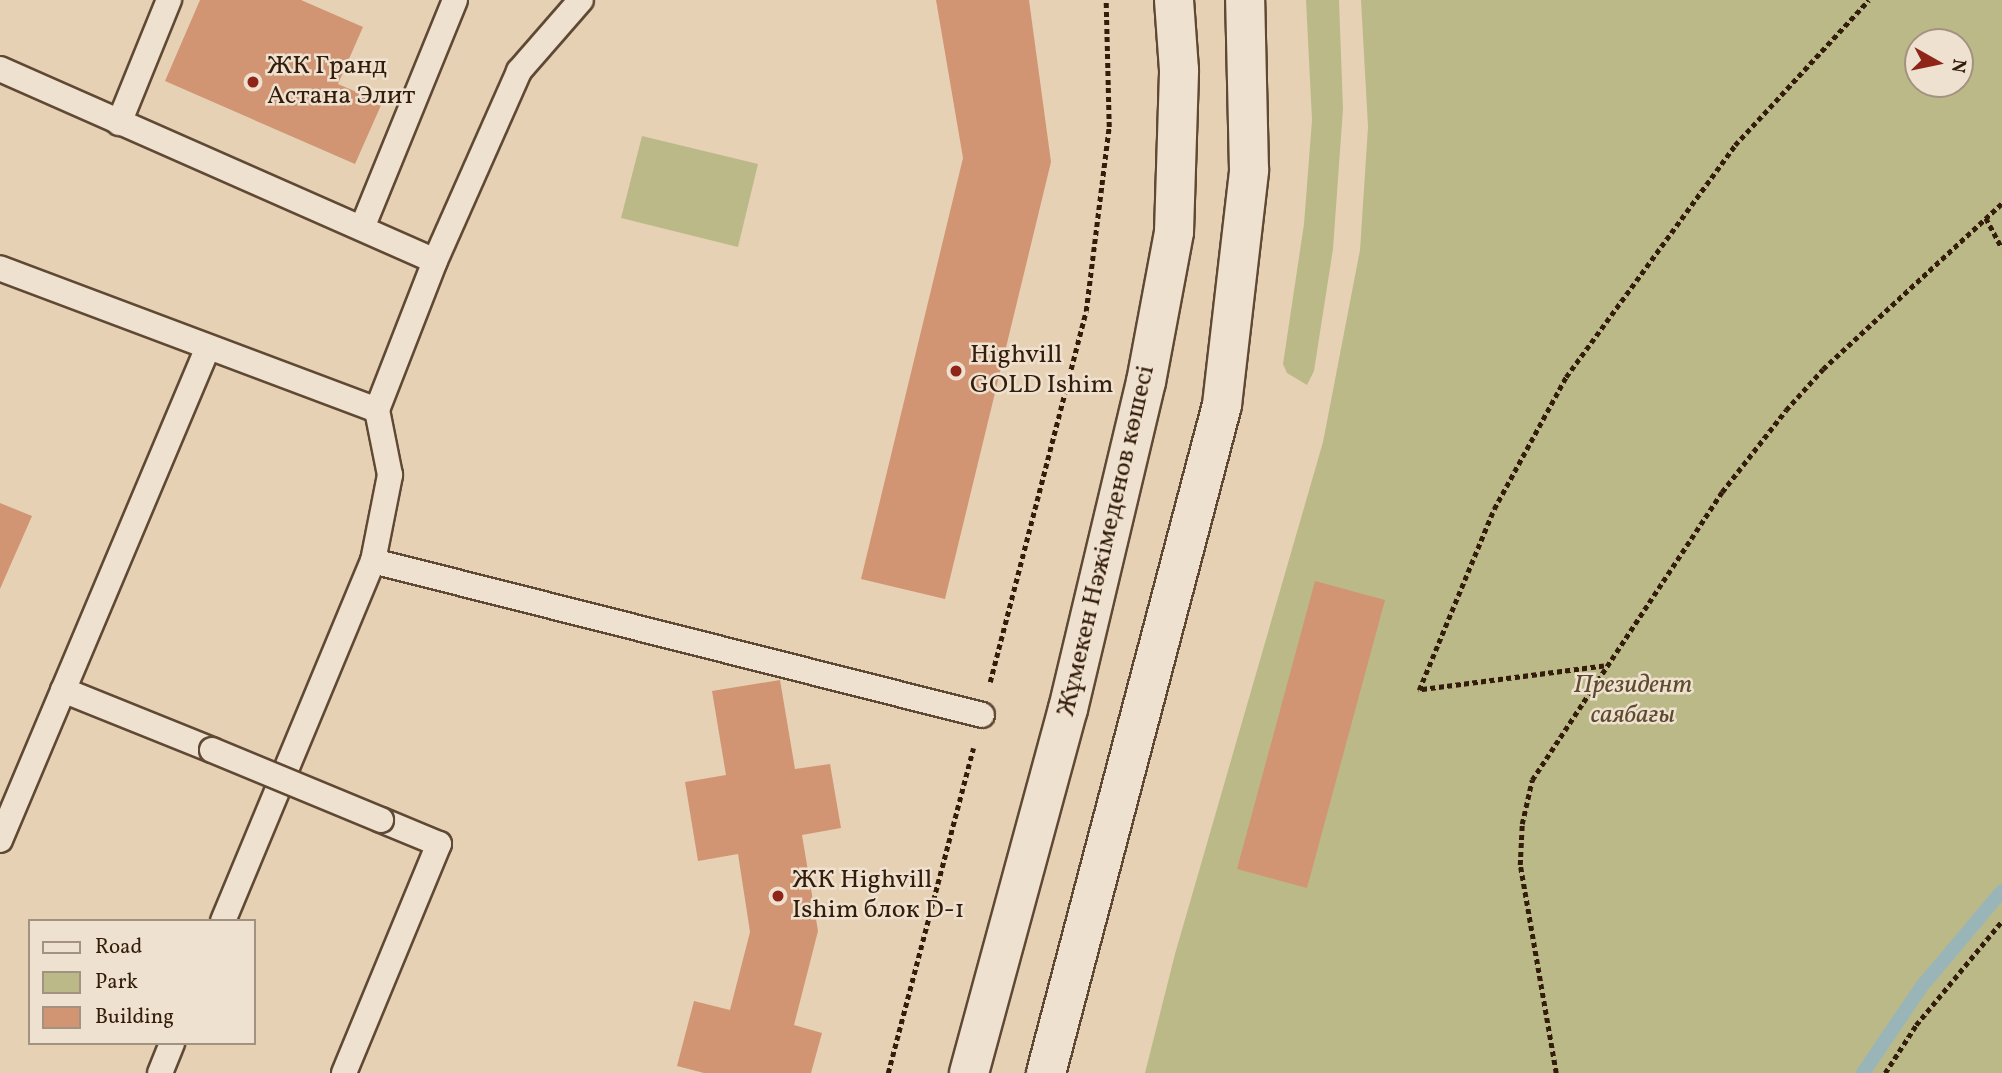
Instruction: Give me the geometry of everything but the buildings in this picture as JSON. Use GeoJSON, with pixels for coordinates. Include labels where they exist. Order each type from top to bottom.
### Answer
{"type":"FeatureCollection","features":[{"type":"Feature","properties":{"kind":"main road","name":"Жұмекен Нәжімеденов көшесі"},"geometry":{"type":"LineString","coordinates":[[969,1073],[1068,709],[1149,369],[1174,232],[1179,70],[1174,0]]}},
{"type":"Feature","properties":{"kind":"main road"},"geometry":{"type":"LineString","coordinates":[[1046,1073],[1222,405],[1249,170],[1245,0]]}},
{"type":"Feature","properties":{"kind":"lane"},"geometry":{"type":"LineString","coordinates":[[119,123],[169,0]]}},
{"type":"Feature","properties":{"kind":"lane"},"geometry":{"type":"LineString","coordinates":[[362,228],[455,0]]}},
{"type":"Feature","properties":{"kind":"lane"},"geometry":{"type":"LineString","coordinates":[[224,919],[373,561],[390,475],[377,410],[435,261],[519,71],[581,0]]}},
{"type":"Feature","properties":{"kind":"lane"},"geometry":{"type":"LineString","coordinates":[[0,69],[435,261]]}},
{"type":"Feature","properties":{"kind":"lane"},"geometry":{"type":"LineString","coordinates":[[0,268],[377,410]]}},
{"type":"Feature","properties":{"kind":"lane"},"geometry":{"type":"LineString","coordinates":[[0,839],[208,347]]}},
{"type":"Feature","properties":{"kind":"lane"},"geometry":{"type":"LineString","coordinates":[[373,561],[982,715]]}},
{"type":"Feature","properties":{"kind":"lane"},"geometry":{"type":"LineString","coordinates":[[63,690],[439,844],[344,1073]]}},
{"type":"Feature","properties":{"kind":"lane"},"geometry":{"type":"LineString","coordinates":[[160,1073],[171,1045]]}},
{"type":"Feature","properties":{"kind":"path"},"geometry":{"type":"LineString","coordinates":[[888,1073],[1086,311],[1109,127],[1106,0]]}},
{"type":"Feature","properties":{"kind":"path"},"geometry":{"type":"LineString","coordinates":[[1604,666],[1419,690],[1494,509],[1566,377],[1735,145],[1870,0]]}},
{"type":"Feature","properties":{"kind":"path"},"geometry":{"type":"LineString","coordinates":[[1556,1073],[1520,865],[1522,824],[1532,780],[1604,666],[1721,492],[1786,410],[1823,369],[2002,203]]}},
{"type":"Feature","properties":{"kind":"path"},"geometry":{"type":"LineString","coordinates":[[1986,218],[2002,248]]}},
{"type":"Feature","properties":{"kind":"path"},"geometry":{"type":"LineString","coordinates":[[1885,1073],[1916,1025],[2002,921]]}},
{"type":"Feature","properties":{"kind":"green space"},"geometry":{"type":"Polygon","coordinates":[[[1306,0],[1339,0],[1343,109],[1333,249],[1314,371],[1307,385],[1287,373],[1283,364],[1304,224],[1312,120],[1306,0]]]}},
{"type":"Feature","properties":{"kind":"green space","name":"Президент саябағы"},"geometry":{"type":"Polygon","coordinates":[[[1361,0],[2002,0],[2002,1073],[1145,1073],[1175,954],[1323,442],[1360,250],[1368,127],[1361,0]]]}},
{"type":"Feature","properties":{"kind":"green space"},"geometry":{"type":"Polygon","coordinates":[[[642,136],[758,164],[738,247],[621,218],[642,136]]]}},
{"type":"Feature","properties":{"kind":"waterway"},"geometry":{"type":"LineString","coordinates":[[1863,1073],[1922,986],[2002,891]]}},
{"type":"Feature","properties":{"kind":"place","name":"ЖК Гранд Астана Элит"},"geometry":{"type":"Point","coordinates":[253,82]}},
{"type":"Feature","properties":{"kind":"place","name":"Highvill GOLD Ishim"},"geometry":{"type":"Point","coordinates":[956,371]}},
{"type":"Feature","properties":{"kind":"place","name":"ЖК Highvill Ishim блок D-1"},"geometry":{"type":"Point","coordinates":[778,896]}}]}
